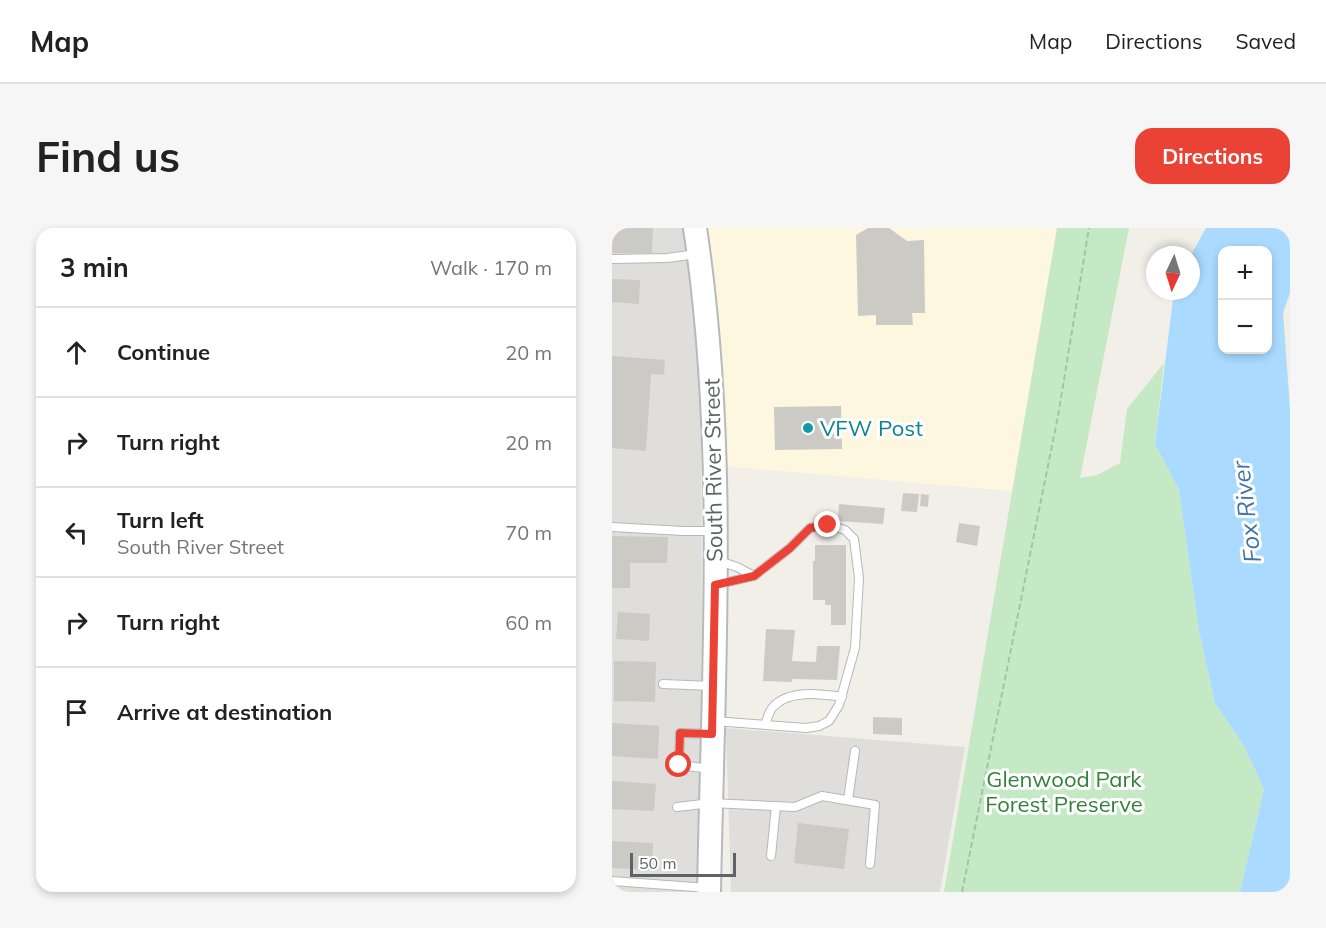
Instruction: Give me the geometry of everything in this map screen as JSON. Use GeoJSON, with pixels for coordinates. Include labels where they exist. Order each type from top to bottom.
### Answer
{"type":"FeatureCollection","features":[{"type":"Feature","properties":{"kind":"main road","name":"South River Street"},"geometry":{"type":"LineString","coordinates":[[695,228],[709,338],[714,421],[715,585],[709,890]]}},
{"type":"Feature","properties":{"kind":"lane"},"geometry":{"type":"LineString","coordinates":[[612,259],[667,258],[699,254]]}},
{"type":"Feature","properties":{"kind":"lane"},"geometry":{"type":"LineString","coordinates":[[712,769],[679,765],[680,733],[713,727],[765,725],[806,728],[819,726],[829,721],[842,697],[855,648],[859,578],[854,539],[845,530],[828,525],[810,528],[790,548],[754,576],[715,585]]}},
{"type":"Feature","properties":{"kind":"lane"},"geometry":{"type":"LineString","coordinates":[[612,527],[715,531]]}},
{"type":"Feature","properties":{"kind":"lane"},"geometry":{"type":"LineString","coordinates":[[715,560],[737,567],[754,576]]}},
{"type":"Feature","properties":{"kind":"lane"},"geometry":{"type":"LineString","coordinates":[[663,684],[713,686]]}},
{"type":"Feature","properties":{"kind":"lane"},"geometry":{"type":"LineString","coordinates":[[765,725],[773,707],[792,696],[815,694],[842,697]]}},
{"type":"Feature","properties":{"kind":"lane"},"geometry":{"type":"LineString","coordinates":[[848,800],[855,751]]}},
{"type":"Feature","properties":{"kind":"lane"},"geometry":{"type":"LineString","coordinates":[[676,807],[711,803],[795,807],[822,796],[875,805],[870,864]]}},
{"type":"Feature","properties":{"kind":"lane"},"geometry":{"type":"LineString","coordinates":[[771,856],[776,806]]}},
{"type":"Feature","properties":{"kind":"lane"},"geometry":{"type":"LineString","coordinates":[[612,881],[709,890]]}},
{"type":"Feature","properties":{"kind":"path"},"geometry":{"type":"LineString","coordinates":[[962,892],[1058,416],[1089,228]]}},
{"type":"Feature","properties":{"kind":"shaded area"},"geometry":{"type":"Polygon","coordinates":[[[612,228],[686,228],[690,251],[701,430],[702,623],[699,892],[612,892],[612,228]]]}},
{"type":"Feature","properties":{"kind":"shaded area"},"geometry":{"type":"Polygon","coordinates":[[[701,228],[1057,228],[1012,491],[722,466],[701,228]]]}},
{"type":"Feature","properties":{"kind":"shaded area"},"geometry":{"type":"Polygon","coordinates":[[[726,728],[965,747],[940,892],[731,892],[726,728]]]}},
{"type":"Feature","properties":{"kind":"green space","name":"Glenwood Park Forest Preserve"},"geometry":{"type":"Polygon","coordinates":[[[1057,228],[1129,228],[1080,478],[1097,475],[1120,463],[1127,409],[1164,363],[1155,444],[1179,490],[1199,631],[1215,703],[1244,746],[1264,789],[1240,892],[944,892],[1057,228]]]}},
{"type":"Feature","properties":{"kind":"water","name":"Fox River"},"geometry":{"type":"Polygon","coordinates":[[[1206,228],[1290,228],[1290,293],[1283,313],[1290,409],[1290,892],[1240,892],[1264,789],[1244,746],[1215,703],[1199,631],[1179,490],[1155,444],[1173,300],[1200,300],[1200,246],[1196,246],[1206,228]]]}},
{"type":"Feature","properties":{"kind":"building"},"geometry":{"type":"Polygon","coordinates":[[[612,228],[653,228],[652,253],[612,253],[612,228]]]}},
{"type":"Feature","properties":{"kind":"building"},"geometry":{"type":"Polygon","coordinates":[[[868,228],[889,228],[907,241],[924,240],[925,313],[912,313],[913,325],[876,325],[876,315],[858,316],[856,235],[868,228]]]}},
{"type":"Feature","properties":{"kind":"building"},"geometry":{"type":"Polygon","coordinates":[[[612,279],[640,280],[639,304],[612,302],[612,279]]]}},
{"type":"Feature","properties":{"kind":"building"},"geometry":{"type":"Polygon","coordinates":[[[612,356],[665,360],[664,375],[651,374],[646,451],[612,448],[612,356]]]}},
{"type":"Feature","properties":{"kind":"building","name":"VFW Post"},"geometry":{"type":"Polygon","coordinates":[[[841,406],[842,449],[775,450],[774,407],[841,406]]]}},
{"type":"Feature","properties":{"kind":"building"},"geometry":{"type":"Polygon","coordinates":[[[903,493],[919,494],[917,512],[901,511],[903,493]]]}},
{"type":"Feature","properties":{"kind":"building"},"geometry":{"type":"Polygon","coordinates":[[[921,494],[929,495],[928,507],[920,506],[921,494]]]}},
{"type":"Feature","properties":{"kind":"building"},"geometry":{"type":"Polygon","coordinates":[[[839,504],[885,508],[883,524],[838,521],[839,504]]]}},
{"type":"Feature","properties":{"kind":"building"},"geometry":{"type":"Polygon","coordinates":[[[959,523],[980,526],[977,546],[956,542],[959,523]]]}},
{"type":"Feature","properties":{"kind":"building"},"geometry":{"type":"Polygon","coordinates":[[[612,536],[668,537],[667,563],[630,563],[630,588],[612,588],[612,536]]]}},
{"type":"Feature","properties":{"kind":"building"},"geometry":{"type":"Polygon","coordinates":[[[815,545],[846,545],[846,625],[831,625],[831,605],[825,605],[825,600],[813,600],[815,545]]]}},
{"type":"Feature","properties":{"kind":"building"},"geometry":{"type":"Polygon","coordinates":[[[618,612],[650,614],[649,641],[616,639],[618,612]]]}},
{"type":"Feature","properties":{"kind":"building"},"geometry":{"type":"Polygon","coordinates":[[[766,629],[795,630],[792,661],[816,662],[817,646],[840,646],[837,680],[763,681],[766,629]]]}},
{"type":"Feature","properties":{"kind":"building"},"geometry":{"type":"Polygon","coordinates":[[[614,661],[656,662],[655,702],[614,701],[614,661]]]}},
{"type":"Feature","properties":{"kind":"building"},"geometry":{"type":"Polygon","coordinates":[[[873,717],[902,718],[902,735],[873,734],[873,717]]]}},
{"type":"Feature","properties":{"kind":"building"},"geometry":{"type":"Polygon","coordinates":[[[612,723],[659,726],[658,759],[612,756],[612,723]]]}},
{"type":"Feature","properties":{"kind":"building"},"geometry":{"type":"Polygon","coordinates":[[[612,781],[656,784],[654,811],[612,809],[612,781]]]}},
{"type":"Feature","properties":{"kind":"building"},"geometry":{"type":"Polygon","coordinates":[[[798,823],[849,829],[844,869],[794,863],[798,823]]]}},
{"type":"Feature","properties":{"kind":"building"},"geometry":{"type":"Polygon","coordinates":[[[612,841],[653,843],[652,870],[612,868],[612,841]]]}},
{"type":"Feature","properties":{"kind":"place","name":"VFW Post"},"geometry":{"type":"Point","coordinates":[808,428]}},
{"type":"Feature","properties":{"kind":"route"},"geometry":{"type":"LineString","coordinates":[[679,765],[680,733],[712,734],[715,585],[754,576],[790,548],[810,528],[828,525]]}}]}
